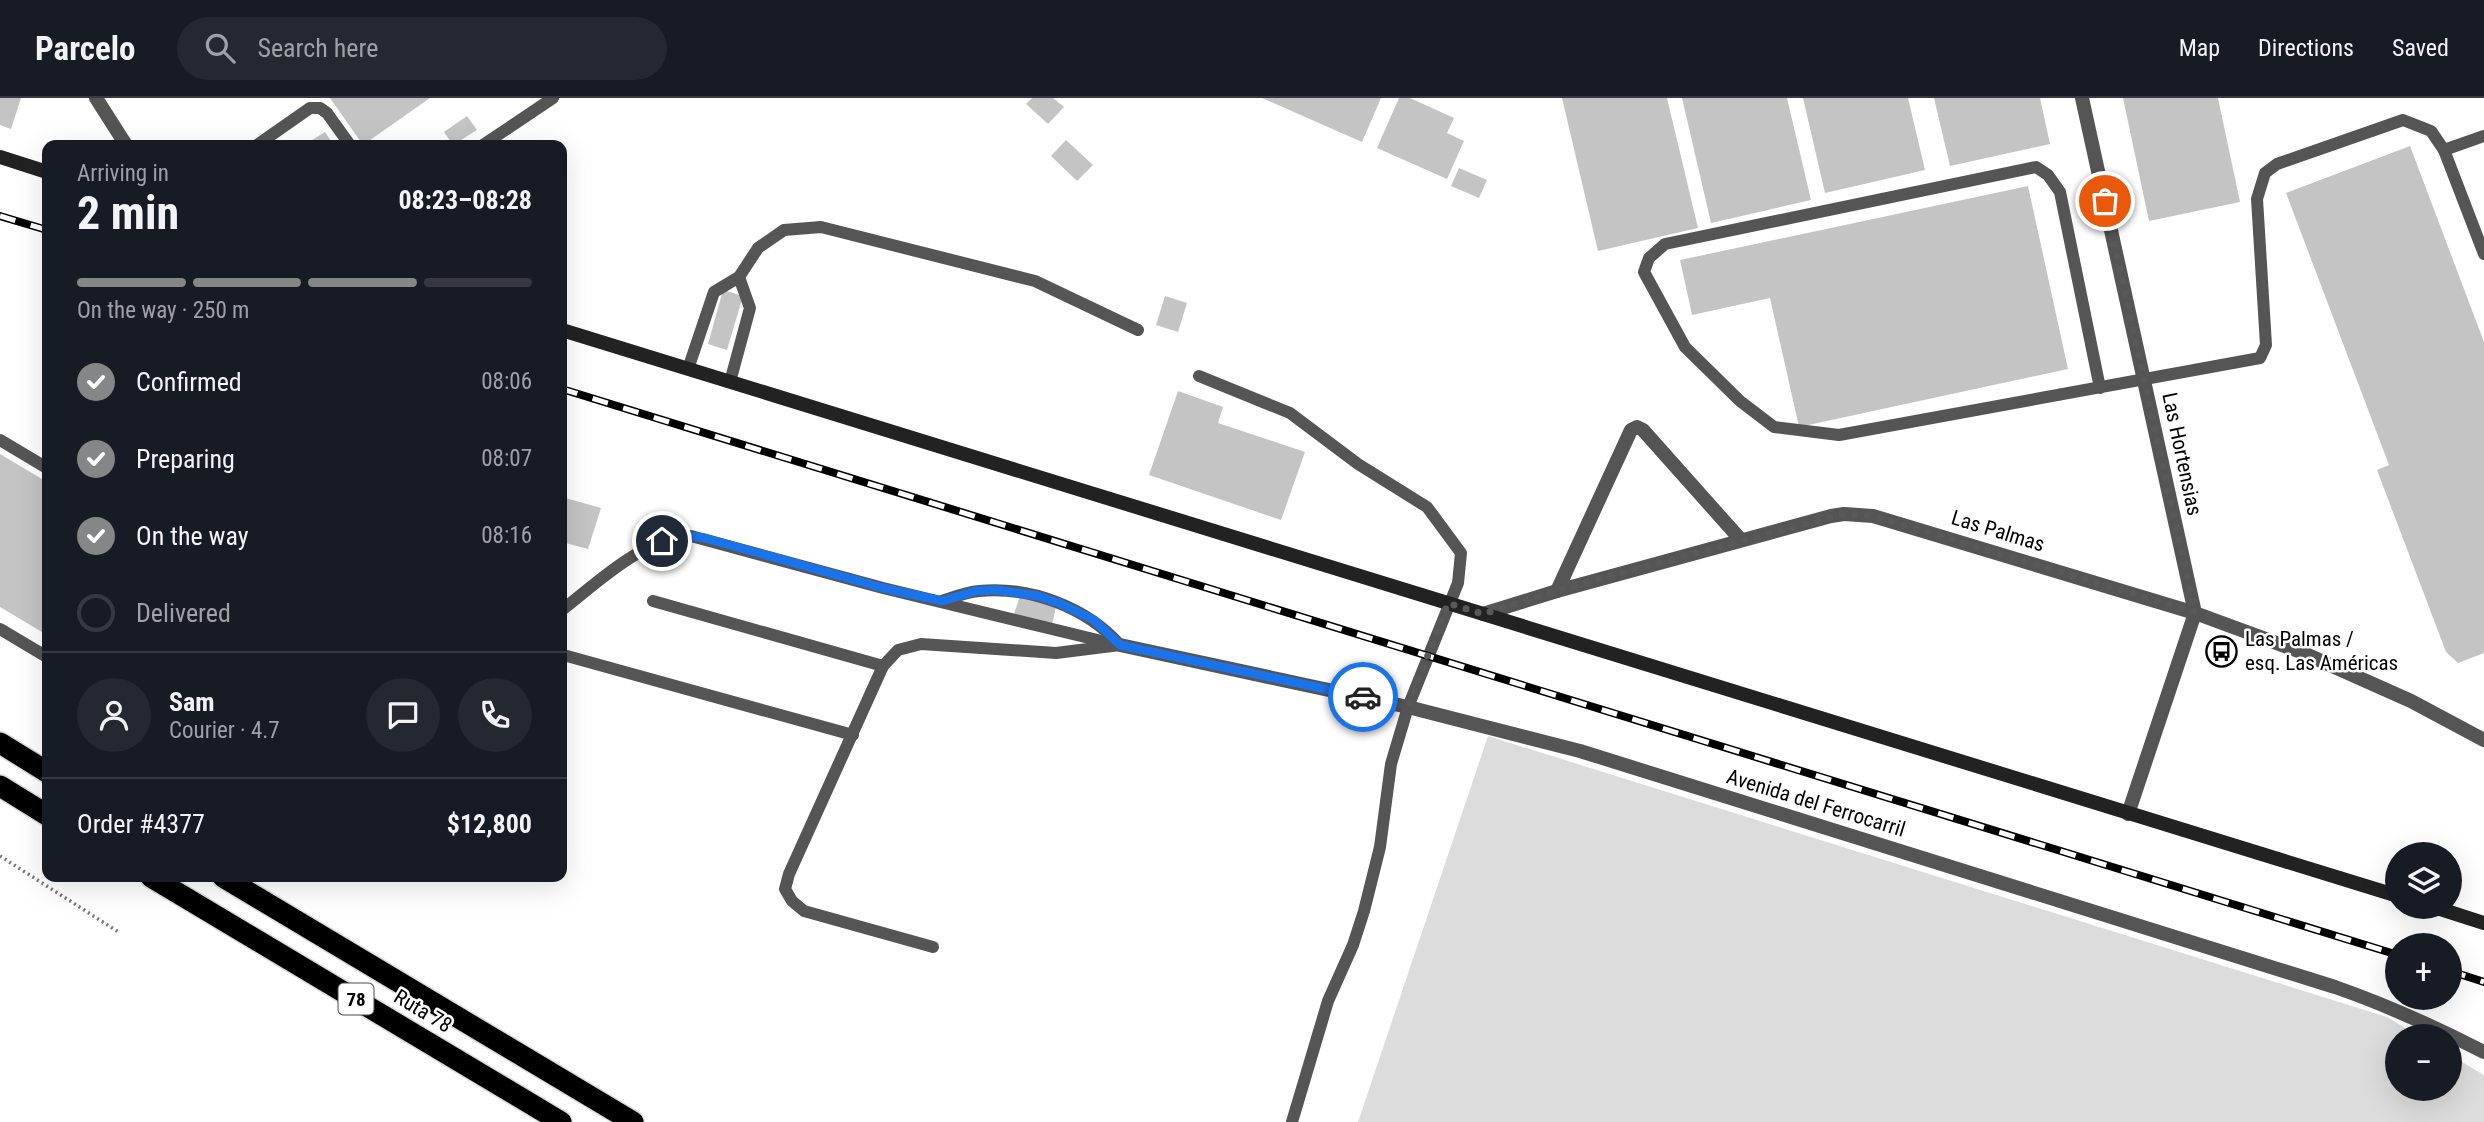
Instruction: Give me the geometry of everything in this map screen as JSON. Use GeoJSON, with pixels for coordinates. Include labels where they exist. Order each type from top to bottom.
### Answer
{"type":"FeatureCollection","features":[{"type":"Feature","properties":{"kind":"highway"},"geometry":{"type":"LineString","coordinates":[[0,743],[42,769]]}},
{"type":"Feature","properties":{"kind":"highway"},"geometry":{"type":"LineString","coordinates":[[0,786],[42,812]]}},
{"type":"Feature","properties":{"kind":"highway","name":"Ruta 78"},"geometry":{"type":"LineString","coordinates":[[159,882],[561,1122]]}},
{"type":"Feature","properties":{"kind":"highway","name":"Ruta 78"},"geometry":{"type":"LineString","coordinates":[[231,882],[633,1122]]}},
{"type":"Feature","properties":{"kind":"main road"},"geometry":{"type":"LineString","coordinates":[[0,157],[42,170]]}},
{"type":"Feature","properties":{"kind":"main road"},"geometry":{"type":"LineString","coordinates":[[567,332],[2385,892]]}},
{"type":"Feature","properties":{"kind":"main road"},"geometry":{"type":"LineString","coordinates":[[2462,916],[2484,923]]}},
{"type":"Feature","properties":{"kind":"street"},"geometry":{"type":"LineString","coordinates":[[96,98],[123,140]]}},
{"type":"Feature","properties":{"kind":"street","name":"Las Hortensias"},"geometry":{"type":"LineString","coordinates":[[2082,98],[2195,612]]}},
{"type":"Feature","properties":{"kind":"street"},"geometry":{"type":"LineString","coordinates":[[1557,591],[1631,430],[1637,428],[1643,430],[1741,540]]}},
{"type":"Feature","properties":{"kind":"street","name":"Las Palmas"},"geometry":{"type":"LineString","coordinates":[[1483,614],[1831,516],[1873,516],[2195,612],[2301,652],[2411,701],[2484,740]]}},
{"type":"Feature","properties":{"kind":"street"},"geometry":{"type":"LineString","coordinates":[[2128,814],[2195,612]]}},
{"type":"Feature","properties":{"kind":"street","name":"Avenida del Ferrocarril"},"geometry":{"type":"LineString","coordinates":[[1120,645],[1408,707],[1580,751],[2335,987],[2407,1015],[2484,1052]]}},
{"type":"Feature","properties":{"kind":"lane"},"geometry":{"type":"LineString","coordinates":[[490,140],[553,98]]}},
{"type":"Feature","properties":{"kind":"lane"},"geometry":{"type":"LineString","coordinates":[[264,140],[310,108],[320,108],[346,140]]}},
{"type":"Feature","properties":{"kind":"lane"},"geometry":{"type":"LineString","coordinates":[[2100,388],[2060,192],[2048,175],[2036,167],[1665,244],[1649,258],[1644,272],[1685,347],[1740,401],[1774,427],[1839,435],[2100,388],[2144,380],[2260,358],[2266,345],[2257,199],[2265,173],[2277,164],[2403,120],[2431,131],[2444,150],[2484,254]]}},
{"type":"Feature","properties":{"kind":"lane"},"geometry":{"type":"LineString","coordinates":[[2444,150],[2484,136]]}},
{"type":"Feature","properties":{"kind":"lane"},"geometry":{"type":"LineString","coordinates":[[688,369],[714,292],[739,277],[758,248],[784,230],[821,227],[1035,281],[1138,330]]}},
{"type":"Feature","properties":{"kind":"lane"},"geometry":{"type":"LineString","coordinates":[[730,382],[750,308],[739,277]]}},
{"type":"Feature","properties":{"kind":"lane"},"geometry":{"type":"LineString","coordinates":[[1199,376],[1290,413],[1358,464],[1427,507],[1461,553],[1458,583],[1408,707],[1391,764],[1373,878],[1353,945],[1328,1001],[1292,1122]]}},
{"type":"Feature","properties":{"kind":"lane"},"geometry":{"type":"LineString","coordinates":[[0,440],[42,465]]}},
{"type":"Feature","properties":{"kind":"lane"},"geometry":{"type":"LineString","coordinates":[[567,606],[631,556],[662,541],[691,536],[883,588],[1120,645]]}},
{"type":"Feature","properties":{"kind":"lane"},"geometry":{"type":"LineString","coordinates":[[942,601],[976,591],[1017,591],[1059,603],[1080,613],[1107,631],[1120,645]]}},
{"type":"Feature","properties":{"kind":"lane"},"geometry":{"type":"LineString","coordinates":[[653,601],[883,666]]}},
{"type":"Feature","properties":{"kind":"lane"},"geometry":{"type":"LineString","coordinates":[[0,629],[42,654]]}},
{"type":"Feature","properties":{"kind":"lane"},"geometry":{"type":"LineString","coordinates":[[933,947],[804,911],[792,901],[785,889],[789,874],[883,666],[898,650],[921,645],[1056,653],[1120,645]]}},
{"type":"Feature","properties":{"kind":"lane"},"geometry":{"type":"LineString","coordinates":[[567,656],[853,734]]}},
{"type":"Feature","properties":{"kind":"path"},"geometry":{"type":"LineString","coordinates":[[0,856],[120,933]]}},
{"type":"Feature","properties":{"kind":"shaded area"},"geometry":{"type":"Polygon","coordinates":[[[1488,736],[2387,1017],[2398,1024],[2385,1024],[2385,1101],[2462,1101],[2462,1062],[2484,1075],[2484,1122],[1358,1122],[1488,736]]]}},
{"type":"Feature","properties":{"kind":"building"},"geometry":{"type":"Polygon","coordinates":[[[0,98],[21,98],[11,129],[0,125],[0,98]]]}},
{"type":"Feature","properties":{"kind":"building"},"geometry":{"type":"Polygon","coordinates":[[[330,98],[430,98],[370,140],[359,140],[330,98]]]}},
{"type":"Feature","properties":{"kind":"building"},"geometry":{"type":"Polygon","coordinates":[[[1032,98],[1053,98],[1064,107],[1048,124],[1026,104],[1032,98]]]}},
{"type":"Feature","properties":{"kind":"building"},"geometry":{"type":"Polygon","coordinates":[[[1262,98],[1381,98],[1362,142],[1262,98]]]}},
{"type":"Feature","properties":{"kind":"building"},"geometry":{"type":"Polygon","coordinates":[[[1399,98],[1410,98],[1454,118],[1447,133],[1464,141],[1447,179],[1377,148],[1399,98]]]}},
{"type":"Feature","properties":{"kind":"building"},"geometry":{"type":"Polygon","coordinates":[[[1562,98],[1667,98],[1698,228],[1598,251],[1562,98]]]}},
{"type":"Feature","properties":{"kind":"building"},"geometry":{"type":"Polygon","coordinates":[[[1682,98],[1787,98],[1811,200],[1711,223],[1682,98]]]}},
{"type":"Feature","properties":{"kind":"building"},"geometry":{"type":"Polygon","coordinates":[[[1803,98],[1908,98],[1925,170],[1825,193],[1803,98]]]}},
{"type":"Feature","properties":{"kind":"building"},"geometry":{"type":"Polygon","coordinates":[[[1934,98],[2040,98],[2050,144],[1950,166],[1934,98]]]}},
{"type":"Feature","properties":{"kind":"building"},"geometry":{"type":"Polygon","coordinates":[[[2123,98],[2218,98],[2240,202],[2149,221],[2123,98]]]}},
{"type":"Feature","properties":{"kind":"building"},"geometry":{"type":"Polygon","coordinates":[[[467,116],[477,130],[461,140],[450,140],[444,132],[467,116]]]}},
{"type":"Feature","properties":{"kind":"building"},"geometry":{"type":"Polygon","coordinates":[[[325,132],[330,140],[312,140],[325,132]]]}},
{"type":"Feature","properties":{"kind":"building"},"geometry":{"type":"Polygon","coordinates":[[[1066,140],[1093,165],[1077,181],[1051,156],[1066,140]]]}},
{"type":"Feature","properties":{"kind":"building"},"geometry":{"type":"Polygon","coordinates":[[[2410,146],[2484,342],[2484,653],[2458,663],[2446,652],[2377,470],[2389,465],[2286,193],[2410,146]]]}},
{"type":"Feature","properties":{"kind":"building"},"geometry":{"type":"Polygon","coordinates":[[[1459,168],[1487,180],[1479,198],[1451,186],[1459,168]]]}},
{"type":"Feature","properties":{"kind":"building"},"geometry":{"type":"Polygon","coordinates":[[[2028,186],[2068,369],[1799,427],[1770,298],[1692,315],[1680,260],[2028,186]]]}},
{"type":"Feature","properties":{"kind":"building"},"geometry":{"type":"Polygon","coordinates":[[[723,290],[743,296],[727,350],[708,344],[723,290]]]}},
{"type":"Feature","properties":{"kind":"building"},"geometry":{"type":"Polygon","coordinates":[[[1165,296],[1187,303],[1178,332],[1156,325],[1165,296]]]}},
{"type":"Feature","properties":{"kind":"building"},"geometry":{"type":"Polygon","coordinates":[[[1178,391],[1223,407],[1218,423],[1305,452],[1281,520],[1149,475],[1178,391]]]}},
{"type":"Feature","properties":{"kind":"building"},"geometry":{"type":"Polygon","coordinates":[[[0,454],[42,479],[42,632],[0,607],[0,454]]]}},
{"type":"Feature","properties":{"kind":"building"},"geometry":{"type":"Polygon","coordinates":[[[567,498],[601,508],[588,549],[567,543],[567,498]]]}},
{"type":"Feature","properties":{"kind":"building"},"geometry":{"type":"Polygon","coordinates":[[[1020,596],[1056,607],[1052,625],[1014,614],[1020,596]]]}},
{"type":"Feature","properties":{"kind":"railway"},"geometry":{"type":"LineString","coordinates":[[0,216],[42,229]]}},
{"type":"Feature","properties":{"kind":"railway"},"geometry":{"type":"LineString","coordinates":[[567,391],[2385,951]]}},
{"type":"Feature","properties":{"kind":"railway"},"geometry":{"type":"LineString","coordinates":[[2462,975],[2484,982]]}},
{"type":"Feature","properties":{"kind":"way so far"},"geometry":{"type":"LineString","coordinates":[[1363,697],[1408,707],[1448,603],[1483,614],[1583,583],[1844,514],[1873,516],[2195,612],[2105,201]]}},
{"type":"Feature","properties":{"kind":"place","name":"Las Palmas / esq. Las Américas"},"geometry":{"type":"Point","coordinates":[2222,651]}},
{"type":"Feature","properties":{"kind":"route"},"geometry":{"type":"LineString","coordinates":[[662,541],[691,536],[705,538],[883,588],[942,601],[976,591],[1017,591],[1059,603],[1094,620],[1120,645],[1363,697]]}}]}
